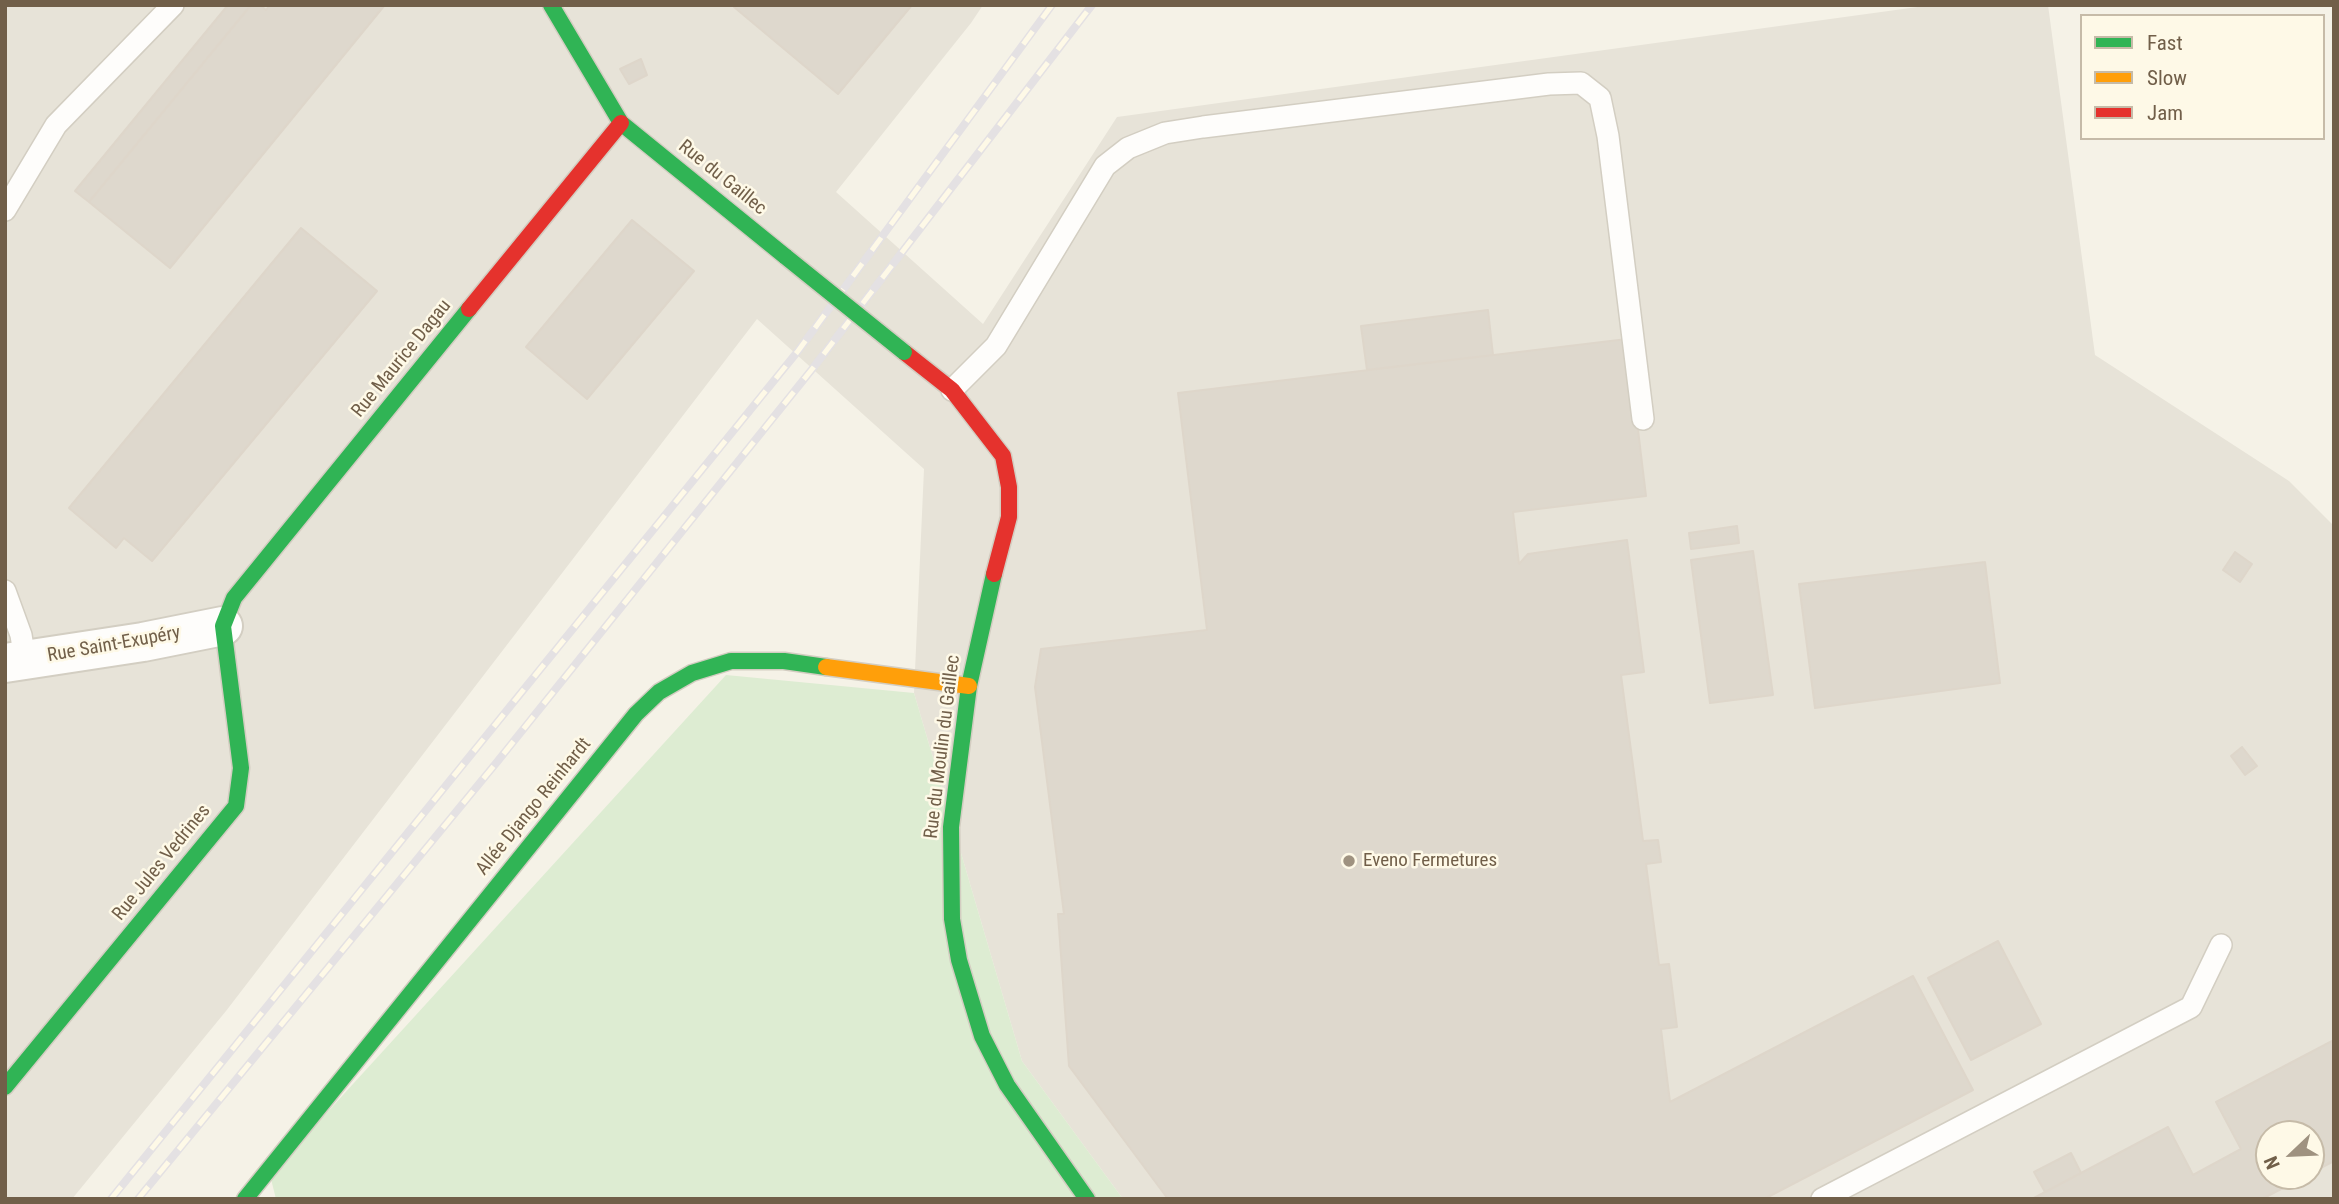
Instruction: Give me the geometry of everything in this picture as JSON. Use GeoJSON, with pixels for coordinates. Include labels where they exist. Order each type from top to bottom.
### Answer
{"type":"FeatureCollection","features":[{"type":"Feature","properties":{"kind":"street","name":"Rue du Gaillec"},"geometry":{"type":"LineString","coordinates":[[551,5],[621,123],[904,352]]}},
{"type":"Feature","properties":{"kind":"street","name":"Rue Maurice Dagau"},"geometry":{"type":"LineString","coordinates":[[223,626],[234,598],[621,123]]}},
{"type":"Feature","properties":{"kind":"street","name":"Rue du Moulin du Gaillec"},"geometry":{"type":"LineString","coordinates":[[904,352],[952,390],[1003,456],[1009,487],[1009,517],[984,610],[969,686],[951,827],[952,919],[959,960],[982,1035],[1007,1085],[1087,1199]]}},
{"type":"Feature","properties":{"kind":"street","name":"Rue Saint-Exupéry"},"geometry":{"type":"LineString","coordinates":[[15,662],[143,642],[223,626]]}},
{"type":"Feature","properties":{"kind":"street","name":"Rue Jules Vedrines"},"geometry":{"type":"LineString","coordinates":[[5,1087],[236,806],[241,768],[223,626]]}},
{"type":"Feature","properties":{"kind":"street","name":"Allée Django Reinhardt"},"geometry":{"type":"LineString","coordinates":[[245,1199],[627,724],[659,692],[692,673],[731,661],[784,661],[969,686]]}},
{"type":"Feature","properties":{"kind":"lane"},"geometry":{"type":"LineString","coordinates":[[5,210],[56,125],[173,5]]}},
{"type":"Feature","properties":{"kind":"lane"},"geometry":{"type":"LineString","coordinates":[[952,390],[996,346],[1105,166],[1128,148],[1165,134],[1203,127],[1549,84],[1581,83],[1600,97],[1608,136],[1643,419]]}},
{"type":"Feature","properties":{"kind":"lane"},"geometry":{"type":"LineString","coordinates":[[5,591],[20,635],[15,662]]}},
{"type":"Feature","properties":{"kind":"lane"},"geometry":{"type":"LineString","coordinates":[[1822,1199],[2191,1007],[2221,945]]}},
{"type":"Feature","properties":{"kind":"shaded area"},"geometry":{"type":"Polygon","coordinates":[[[5,5],[983,5],[836,192],[983,324],[1117,117],[1932,5],[2048,5],[2095,355],[2289,481],[2334,526],[2334,1199],[1123,1199],[1022,1061],[914,693],[924,469],[757,319],[226,1011],[72,1199],[5,1199],[5,5]]]}},
{"type":"Feature","properties":{"kind":"green space"},"geometry":{"type":"Polygon","coordinates":[[[726,675],[914,693],[1022,1061],[1123,1199],[276,1199],[270,1175],[726,675]]]}},
{"type":"Feature","properties":{"kind":"building"},"geometry":{"type":"Polygon","coordinates":[[[228,5],[251,5],[89,202],[75,191],[228,5]]]}},
{"type":"Feature","properties":{"kind":"building"},"geometry":{"type":"Polygon","coordinates":[[[251,5],[260,5],[266,10],[270,5],[384,6],[170,268],[89,202],[251,5]]]}},
{"type":"Feature","properties":{"kind":"building"},"geometry":{"type":"Polygon","coordinates":[[[912,5],[838,94],[734,7],[912,5]]]}},
{"type":"Feature","properties":{"kind":"building"},"geometry":{"type":"Polygon","coordinates":[[[641,59],[647,75],[629,84],[620,69],[641,59]]]}},
{"type":"Feature","properties":{"kind":"building"},"geometry":{"type":"Polygon","coordinates":[[[632,220],[694,271],[587,399],[526,347],[632,220]]]}},
{"type":"Feature","properties":{"kind":"building"},"geometry":{"type":"Polygon","coordinates":[[[301,228],[377,291],[152,561],[124,538],[116,548],[69,508],[301,228]]]}},
{"type":"Feature","properties":{"kind":"building"},"geometry":{"type":"Polygon","coordinates":[[[1488,310],[1493,355],[1367,370],[1361,326],[1488,310]]]}},
{"type":"Feature","properties":{"kind":"building"},"geometry":{"type":"Polygon","coordinates":[[[1627,339],[1646,496],[1513,512],[1519,564],[1528,554],[1627,540],[1644,672],[1621,675],[1643,841],[1658,840],[1661,862],[1646,864],[1659,965],[1669,964],[1677,1027],[1661,1029],[1670,1102],[1913,976],[1973,1090],[1764,1199],[1168,1199],[1069,1066],[1058,914],[1064,914],[1035,687],[1041,649],[1207,630],[1178,393],[1627,339]]]}},
{"type":"Feature","properties":{"kind":"building"},"geometry":{"type":"Polygon","coordinates":[[[1737,526],[1739,543],[1691,549],[1689,533],[1737,526]]]}},
{"type":"Feature","properties":{"kind":"building"},"geometry":{"type":"Polygon","coordinates":[[[1753,551],[1773,695],[1710,703],[1691,560],[1753,551]]]}},
{"type":"Feature","properties":{"kind":"building"},"geometry":{"type":"Polygon","coordinates":[[[2235,552],[2252,564],[2240,582],[2223,570],[2235,552]]]}},
{"type":"Feature","properties":{"kind":"building"},"geometry":{"type":"Polygon","coordinates":[[[1985,562],[2000,683],[1815,708],[1799,584],[1985,562]]]}},
{"type":"Feature","properties":{"kind":"building"},"geometry":{"type":"Polygon","coordinates":[[[2242,747],[2257,766],[2245,775],[2231,756],[2242,747]]]}},
{"type":"Feature","properties":{"kind":"building"},"geometry":{"type":"Polygon","coordinates":[[[1998,941],[2041,1024],[1971,1060],[1928,978],[1998,941]]]}},
{"type":"Feature","properties":{"kind":"building"},"geometry":{"type":"Polygon","coordinates":[[[2334,1040],[2334,1161],[2325,1166],[2325,1120],[2255,1120],[2255,1190],[2279,1190],[2262,1199],[2032,1199],[2168,1127],[2193,1175],[2241,1149],[2216,1102],[2334,1040]]]}},
{"type":"Feature","properties":{"kind":"building"},"geometry":{"type":"Polygon","coordinates":[[[2071,1153],[2081,1173],[2045,1192],[2034,1172],[2071,1153]]]}},
{"type":"Feature","properties":{"kind":"railway"},"geometry":{"type":"LineString","coordinates":[[111,1199],[798,351],[1052,5]]}},
{"type":"Feature","properties":{"kind":"railway"},"geometry":{"type":"LineString","coordinates":[[138,1199],[497,762],[813,368],[1092,5]]}},
{"type":"Feature","properties":{"kind":"traffic: fast"},"geometry":{"type":"LineString","coordinates":[[551,5],[621,123],[786,257]]}},
{"type":"Feature","properties":{"kind":"traffic: fast"},"geometry":{"type":"LineString","coordinates":[[786,257],[904,352]]}},
{"type":"Feature","properties":{"kind":"traffic: fast"},"geometry":{"type":"LineString","coordinates":[[5,1087],[236,806],[241,768],[223,626],[234,598],[469,309]]}},
{"type":"Feature","properties":{"kind":"traffic: fast"},"geometry":{"type":"LineString","coordinates":[[994,574],[969,686],[951,827],[952,919],[959,960],[982,1036],[1007,1085],[1087,1199]]}},
{"type":"Feature","properties":{"kind":"traffic: fast"},"geometry":{"type":"LineString","coordinates":[[245,1199],[636,714],[659,692],[692,673],[731,661],[784,661],[826,667]]}},
{"type":"Feature","properties":{"kind":"traffic: slow"},"geometry":{"type":"LineString","coordinates":[[826,667],[969,686]]}},
{"type":"Feature","properties":{"kind":"traffic: jam"},"geometry":{"type":"LineString","coordinates":[[469,309],[621,123]]}},
{"type":"Feature","properties":{"kind":"traffic: jam"},"geometry":{"type":"LineString","coordinates":[[904,352],[952,390],[1003,456],[1009,487],[1009,517],[994,574]]}},
{"type":"Feature","properties":{"kind":"place","name":"Eveno Fermetures"},"geometry":{"type":"Point","coordinates":[1349,861]}}]}
